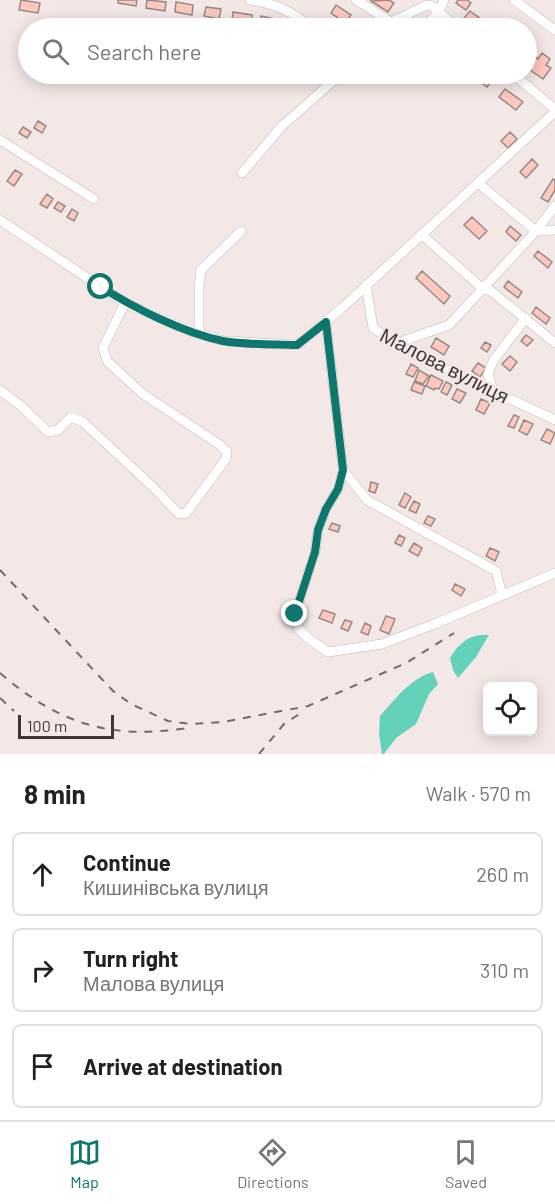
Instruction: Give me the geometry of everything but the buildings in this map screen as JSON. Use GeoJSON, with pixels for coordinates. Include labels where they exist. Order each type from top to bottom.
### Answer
{"type":"FeatureCollection","features":[{"type":"Feature","properties":{"kind":"street"},"geometry":{"type":"LineString","coordinates":[[250,0],[263,1],[283,8],[300,18]]}},
{"type":"Feature","properties":{"kind":"street"},"geometry":{"type":"LineString","coordinates":[[356,0],[385,18]]}},
{"type":"Feature","properties":{"kind":"street"},"geometry":{"type":"LineString","coordinates":[[433,18],[444,0]]}},
{"type":"Feature","properties":{"kind":"street"},"geometry":{"type":"LineString","coordinates":[[514,0],[555,30]]}},
{"type":"Feature","properties":{"kind":"street"},"geometry":{"type":"LineString","coordinates":[[399,18],[427,5],[432,6],[444,18]]}},
{"type":"Feature","properties":{"kind":"street"},"geometry":{"type":"LineString","coordinates":[[242,173],[281,127],[330,84]]}},
{"type":"Feature","properties":{"kind":"street"},"geometry":{"type":"LineString","coordinates":[[0,220],[125,303],[199,334],[224,341],[297,345],[326,322],[478,183],[554,108],[525,84]]}},
{"type":"Feature","properties":{"kind":"street"},"geometry":{"type":"LineString","coordinates":[[0,140],[94,198]]}},
{"type":"Feature","properties":{"kind":"street"},"geometry":{"type":"LineString","coordinates":[[478,183],[536,231],[555,230]]}},
{"type":"Feature","properties":{"kind":"street"},"geometry":{"type":"LineString","coordinates":[[397,343],[449,326],[536,231],[553,209]]}},
{"type":"Feature","properties":{"kind":"street"},"geometry":{"type":"LineString","coordinates":[[553,209],[555,222]]}},
{"type":"Feature","properties":{"kind":"street"},"geometry":{"type":"LineString","coordinates":[[199,334],[201,270],[241,231]]}},
{"type":"Feature","properties":{"kind":"street"},"geometry":{"type":"LineString","coordinates":[[421,234],[482,288],[491,291],[555,343]]}},
{"type":"Feature","properties":{"kind":"street","name":"Малова вулиця"},"geometry":{"type":"LineString","coordinates":[[366,285],[373,328],[416,355],[555,420]]}},
{"type":"Feature","properties":{"kind":"street"},"geometry":{"type":"LineString","coordinates":[[0,390],[48,432],[58,430],[70,417],[83,422],[179,514],[186,513],[226,459],[227,452],[143,394],[107,362],[103,348],[125,303]]}},
{"type":"Feature","properties":{"kind":"street"},"geometry":{"type":"LineString","coordinates":[[493,391],[488,374],[493,361],[526,318]]}},
{"type":"Feature","properties":{"kind":"street"},"geometry":{"type":"LineString","coordinates":[[326,322],[343,470],[338,489],[326,509],[318,530],[315,552],[295,614],[298,628],[328,652],[382,644],[555,573]]}},
{"type":"Feature","properties":{"kind":"street"},"geometry":{"type":"LineString","coordinates":[[343,470],[367,500],[496,571],[502,595]]}},
{"type":"Feature","properties":{"kind":"shaded area"},"geometry":{"type":"Polygon","coordinates":[[[489,635],[476,657],[458,678],[450,658],[454,652],[466,640],[489,635]]]}},
{"type":"Feature","properties":{"kind":"shaded area"},"geometry":{"type":"Polygon","coordinates":[[[433,672],[438,684],[429,694],[416,724],[396,738],[382,754],[379,734],[380,716],[410,684],[433,672]]]}},
{"type":"Feature","properties":{"kind":"railway"},"geometry":{"type":"LineString","coordinates":[[0,570],[113,691],[131,704],[168,721],[191,724],[223,722],[308,706],[406,663],[454,633]]}},
{"type":"Feature","properties":{"kind":"railway"},"geometry":{"type":"LineString","coordinates":[[0,673],[43,705],[87,724],[134,732],[187,728]]}},
{"type":"Feature","properties":{"kind":"railway"},"geometry":{"type":"LineString","coordinates":[[0,698],[14,711]]}},
{"type":"Feature","properties":{"kind":"railway"},"geometry":{"type":"LineString","coordinates":[[259,754],[284,724],[304,711]]}},
{"type":"Feature","properties":{"kind":"route"},"geometry":{"type":"LineString","coordinates":[[101,287],[125,303],[190,331],[224,341],[297,345],[326,322],[343,470],[338,489],[326,509],[318,530],[315,552],[295,614]]}}]}
